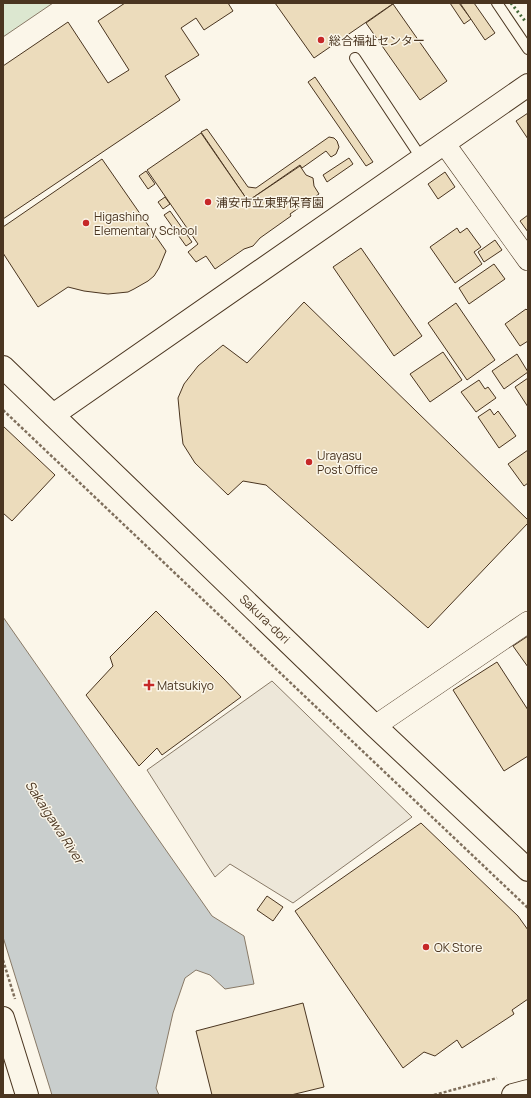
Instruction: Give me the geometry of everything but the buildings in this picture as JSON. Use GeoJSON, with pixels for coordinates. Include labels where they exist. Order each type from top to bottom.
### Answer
{"type":"FeatureCollection","features":[{"type":"Feature","properties":{"kind":"street"},"geometry":{"type":"LineString","coordinates":[[53,415],[528,85]]}},
{"type":"Feature","properties":{"kind":"street"},"geometry":{"type":"LineString","coordinates":[[444,143],[528,260]]}},
{"type":"Feature","properties":{"kind":"street","name":"Sakura-dori"},"geometry":{"type":"LineString","coordinates":[[3,367],[375,726],[528,870]]}},
{"type":"Feature","properties":{"kind":"street"},"geometry":{"type":"LineString","coordinates":[[375,726],[528,622]]}},
{"type":"Feature","properties":{"kind":"street"},"geometry":{"type":"LineString","coordinates":[[3,1018],[27,1095]]}},
{"type":"Feature","properties":{"kind":"street"},"geometry":{"type":"LineString","coordinates":[[513,1095],[528,1091]]}},
{"type":"Feature","properties":{"kind":"lane"},"geometry":{"type":"LineString","coordinates":[[497,3],[528,49]]}},
{"type":"Feature","properties":{"kind":"lane"},"geometry":{"type":"LineString","coordinates":[[354,58],[422,159]]}},
{"type":"Feature","properties":{"kind":"path"},"geometry":{"type":"LineString","coordinates":[[3,410],[528,908]]}},
{"type":"Feature","properties":{"kind":"path"},"geometry":{"type":"LineString","coordinates":[[434,1095],[499,1078]]}},
{"type":"Feature","properties":{"kind":"green space"},"geometry":{"type":"Polygon","coordinates":[[[3,3],[53,3],[3,37],[3,3]]]}},
{"type":"Feature","properties":{"kind":"shaded area"},"geometry":{"type":"Polygon","coordinates":[[[272,681],[412,817],[293,903],[230,864],[215,877],[147,770],[272,681]]]}},
{"type":"Feature","properties":{"kind":"water","name":"Sakaigawa River"},"geometry":{"type":"Polygon","coordinates":[[[3,617],[212,916],[244,936],[254,984],[225,989],[210,975],[196,970],[185,978],[173,1013],[156,1088],[159,1095],[52,1095],[3,937],[3,617]]]}},
{"type":"Feature","properties":{"kind":"hedge"},"geometry":{"type":"LineString","coordinates":[[511,3],[525,21]]}},
{"type":"Feature","properties":{"kind":"place","name":"総合福祉センター"},"geometry":{"type":"Point","coordinates":[321,40]}},
{"type":"Feature","properties":{"kind":"place","name":"浦安市立東野保育園"},"geometry":{"type":"Point","coordinates":[208,202]}},
{"type":"Feature","properties":{"kind":"place","name":"Higashino Elementary School"},"geometry":{"type":"Point","coordinates":[86,223]}},
{"type":"Feature","properties":{"kind":"place","name":"Urayasu Post Office"},"geometry":{"type":"Point","coordinates":[309,462]}},
{"type":"Feature","properties":{"kind":"place","name":"Matsukiyo"},"geometry":{"type":"Point","coordinates":[149,685]}},
{"type":"Feature","properties":{"kind":"place","name":"OK Store"},"geometry":{"type":"Point","coordinates":[426,947]}}]}
